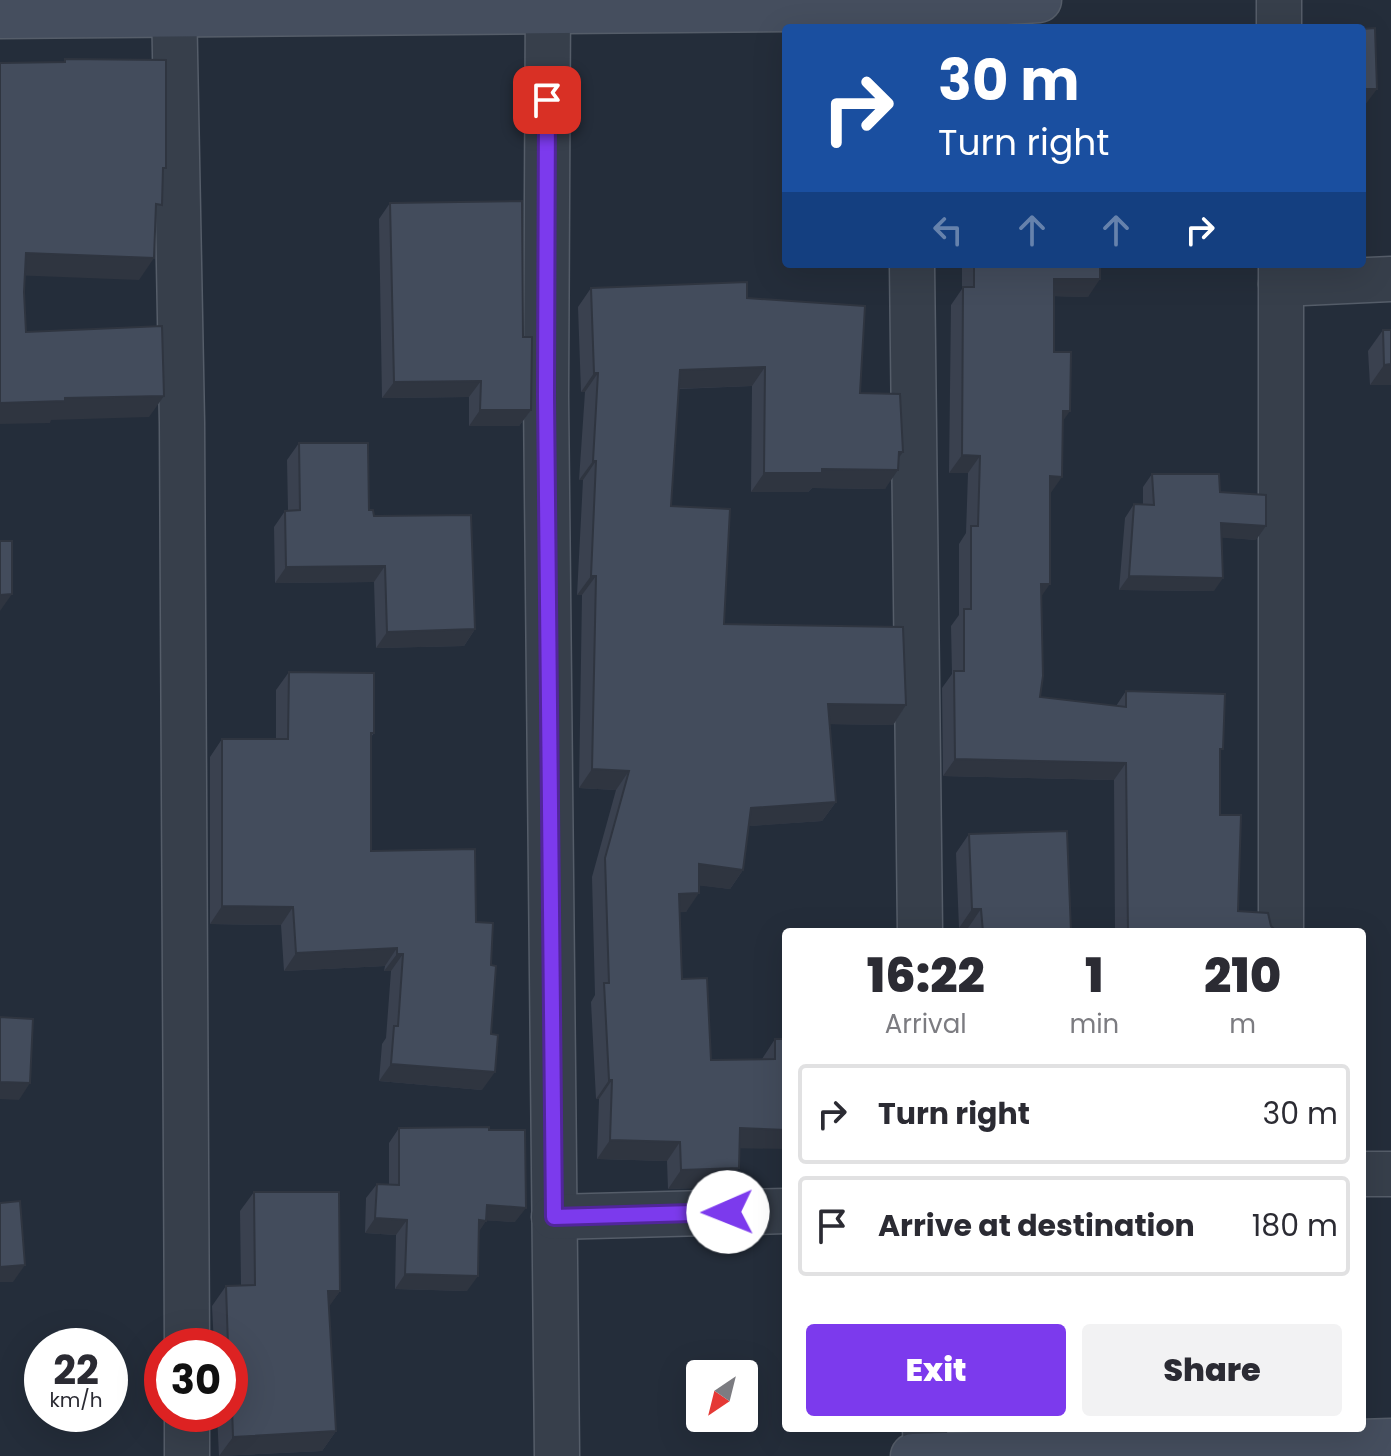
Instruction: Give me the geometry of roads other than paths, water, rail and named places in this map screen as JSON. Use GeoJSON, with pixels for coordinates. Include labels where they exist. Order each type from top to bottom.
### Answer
{"type":"FeatureCollection","features":[{"type":"Feature","properties":{"kind":"street"},"geometry":{"type":"LineString","coordinates":[[0,16],[174,8],[548,6],[909,12],[1039,0]]}},
{"type":"Feature","properties":{"kind":"street"},"geometry":{"type":"LineString","coordinates":[[1279,0],[1279,24]]}},
{"type":"Feature","properties":{"kind":"street"},"geometry":{"type":"LineString","coordinates":[[548,6],[546,396],[557,1456]]}},
{"type":"Feature","properties":{"kind":"street"},"geometry":{"type":"LineString","coordinates":[[174,8],[183,439],[187,1328]]}},
{"type":"Feature","properties":{"kind":"street"},"geometry":{"type":"LineString","coordinates":[[912,268],[920,928]]}},
{"type":"Feature","properties":{"kind":"street"},"geometry":{"type":"LineString","coordinates":[[1281,928],[1281,274],[1391,279]]}},
{"type":"Feature","properties":{"kind":"street"},"geometry":{"type":"LineString","coordinates":[[1366,1174],[1391,1174]]}},
{"type":"Feature","properties":{"kind":"street"},"geometry":{"type":"LineString","coordinates":[[554,1217],[782,1211]]}},
{"type":"Feature","properties":{"kind":"street"},"geometry":{"type":"LineString","coordinates":[[187,1432],[187,1456]]}},
{"type":"Feature","properties":{"kind":"street"},"geometry":{"type":"LineString","coordinates":[[925,1432],[926,1456]]}},
{"type":"Feature","properties":{"kind":"street"},"geometry":{"type":"LineString","coordinates":[[913,1456],[1391,1441]]}}]}
